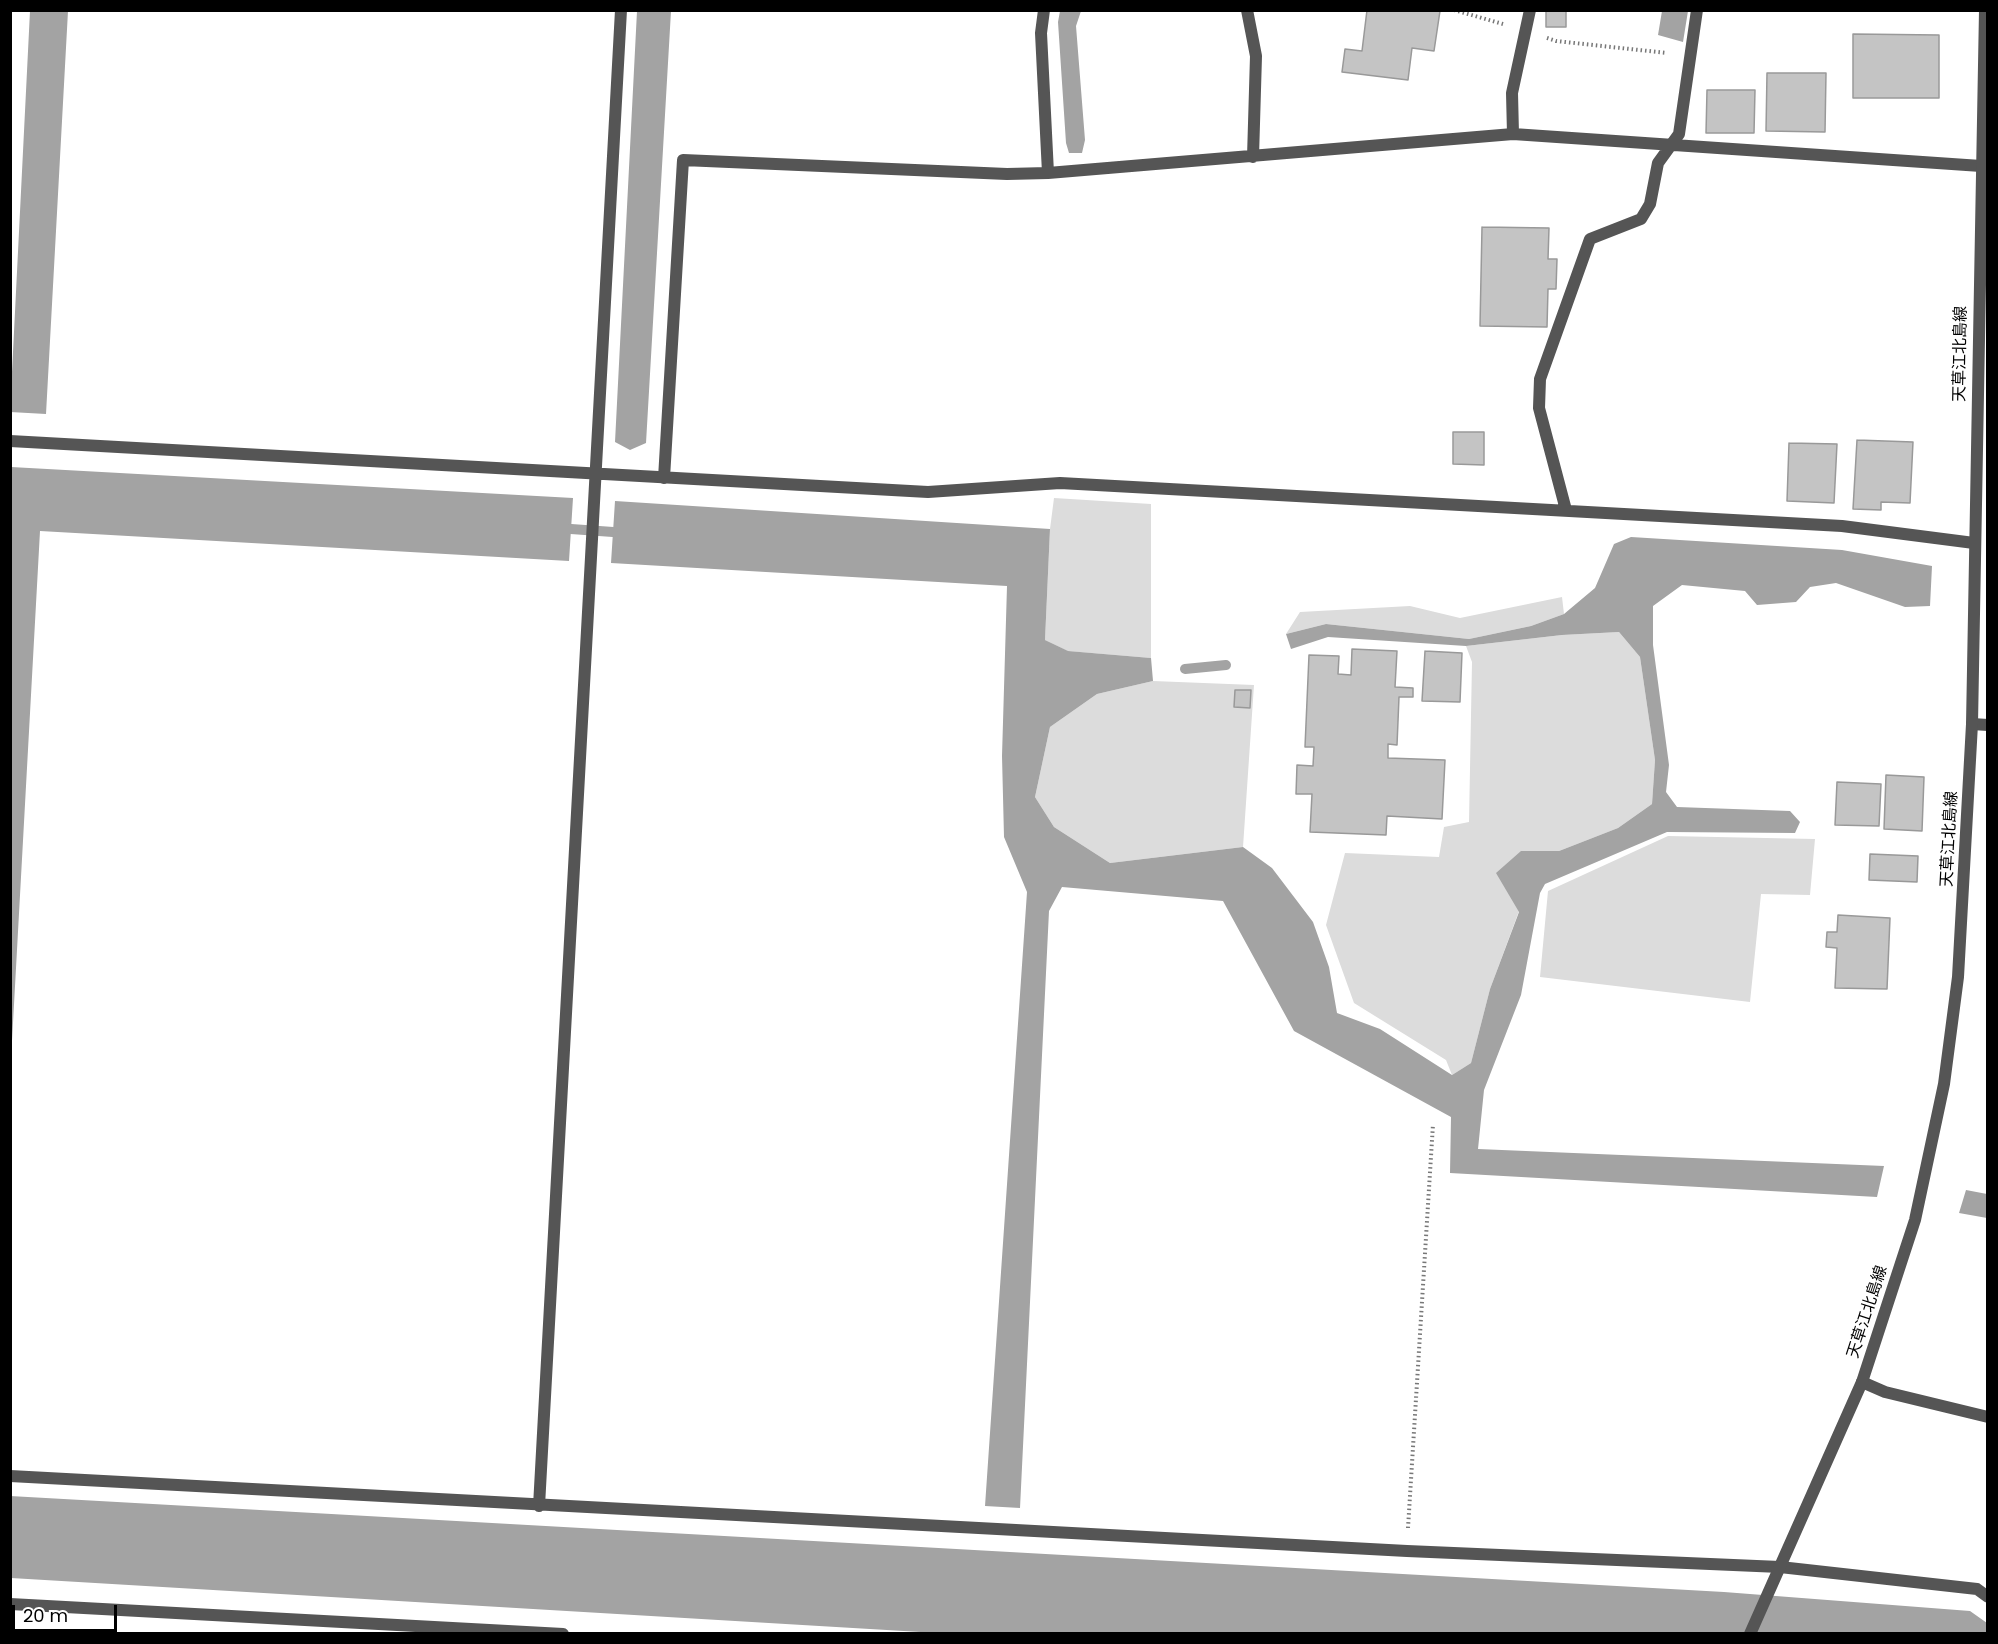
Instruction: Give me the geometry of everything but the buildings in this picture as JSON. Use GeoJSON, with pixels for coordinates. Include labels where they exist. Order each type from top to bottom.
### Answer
{"type":"FeatureCollection","features":[{"type":"Feature","properties":{"kind":"street"},"geometry":{"type":"LineString","coordinates":[[539,1506],[621,10]]}},
{"type":"Feature","properties":{"kind":"street"},"geometry":{"type":"LineString","coordinates":[[1044,10],[1041,33],[1048,173]]}},
{"type":"Feature","properties":{"kind":"street"},"geometry":{"type":"LineString","coordinates":[[1247,10],[1256,56],[1253,157]]}},
{"type":"Feature","properties":{"kind":"street"},"geometry":{"type":"LineString","coordinates":[[1513,134],[1512,93],[1530,10]]}},
{"type":"Feature","properties":{"kind":"street"},"geometry":{"type":"LineString","coordinates":[[1566,510],[1539,408],[1540,379],[1590,239],[1641,219],[1650,204],[1658,163],[1679,134],[1697,10]]}},
{"type":"Feature","properties":{"kind":"street","name":"天草江北島線"},"geometry":{"type":"LineString","coordinates":[[1750,1634],[1862,1382],[1916,1220],[1944,1084],[1959,965],[1972,724],[1974,543],[1984,226],[1981,166],[1985,10]]}},
{"type":"Feature","properties":{"kind":"street"},"geometry":{"type":"LineString","coordinates":[[664,478],[683,160],[1007,174],[1048,173],[1513,134],[1981,166]]}},
{"type":"Feature","properties":{"kind":"street"},"geometry":{"type":"LineString","coordinates":[[10,441],[928,492],[1060,483],[1842,526],[1974,543]]}},
{"type":"Feature","properties":{"kind":"street"},"geometry":{"type":"LineString","coordinates":[[1972,724],[1988,725]]}},
{"type":"Feature","properties":{"kind":"street"},"geometry":{"type":"LineString","coordinates":[[1862,1382],[1885,1392],[1988,1417]]}},
{"type":"Feature","properties":{"kind":"street"},"geometry":{"type":"LineString","coordinates":[[10,1476],[1407,1551],[1780,1567],[1977,1589],[1988,1596]]}},
{"type":"Feature","properties":{"kind":"street"},"geometry":{"type":"LineString","coordinates":[[10,1604],[563,1634]]}},
{"type":"Feature","properties":{"kind":"path"},"geometry":{"type":"LineString","coordinates":[[1454,10],[1557,41],[1690,55]]}},
{"type":"Feature","properties":{"kind":"path"},"geometry":{"type":"LineString","coordinates":[[1407,1551],[1433,1124]]}},
{"type":"Feature","properties":{"kind":"shaded area"},"geometry":{"type":"Polygon","coordinates":[[[30,11],[68,11],[46,414],[10,412],[30,11]]]}},
{"type":"Feature","properties":{"kind":"shaded area"},"geometry":{"type":"Polygon","coordinates":[[[637,11],[671,11],[646,443],[630,450],[615,442],[637,11]]]}},
{"type":"Feature","properties":{"kind":"shaded area"},"geometry":{"type":"Polygon","coordinates":[[[1060,11],[1081,11],[1076,26],[1085,140],[1082,153],[1069,153],[1066,143],[1058,22],[1060,11]]]}},
{"type":"Feature","properties":{"kind":"shaded area"},"geometry":{"type":"Polygon","coordinates":[[[1662,11],[1688,11],[1683,42],[1658,35],[1662,11]]]}},
{"type":"Feature","properties":{"kind":"shaded area"},"geometry":{"type":"Polygon","coordinates":[[[11,467],[573,498],[569,561],[40,531],[11,1059],[11,467]]]}},
{"type":"Feature","properties":{"kind":"shaded area"},"geometry":{"type":"Polygon","coordinates":[[[1054,498],[1151,504],[1151,658],[1067,651],[1045,640],[1050,529],[1054,498]]]}},
{"type":"Feature","properties":{"kind":"shaded area"},"geometry":{"type":"Polygon","coordinates":[[[615,501],[1050,529],[1045,640],[1068,651],[1151,658],[1153,681],[1097,694],[1050,727],[1035,797],[1054,827],[1110,863],[1243,847],[1272,868],[1313,922],[1329,967],[1337,1013],[1380,1029],[1452,1075],[1471,1063],[1490,989],[1519,912],[1496,873],[1521,851],[1559,851],[1618,828],[1652,804],[1655,760],[1640,657],[1619,632],[1562,635],[1466,646],[1328,637],[1291,649],[1286,634],[1326,624],[1469,639],[1531,626],[1564,614],[1595,588],[1614,544],[1631,537],[1842,550],[1932,566],[1930,606],[1905,607],[1836,583],[1810,587],[1796,602],[1757,605],[1745,591],[1682,585],[1653,606],[1653,645],[1669,765],[1666,792],[1677,807],[1790,811],[1800,822],[1795,833],[1667,832],[1545,884],[1540,893],[1521,995],[1484,1090],[1478,1149],[1884,1166],[1877,1197],[1450,1173],[1451,1117],[1294,1031],[1223,901],[1062,887],[1049,911],[1020,1508],[985,1506],[1027,892],[1004,837],[1002,756],[1007,586],[611,563],[615,501]]]}},
{"type":"Feature","properties":{"kind":"shaded area"},"geometry":{"type":"Polygon","coordinates":[[[1562,597],[1564,614],[1531,626],[1469,639],[1326,624],[1286,634],[1300,612],[1410,606],[1460,618],[1562,597]]]}},
{"type":"Feature","properties":{"kind":"shaded area"},"geometry":{"type":"Polygon","coordinates":[[[1619,632],[1640,657],[1655,760],[1652,804],[1618,828],[1559,851],[1521,852],[1519,911],[1490,989],[1471,1063],[1452,1075],[1446,1060],[1354,1003],[1326,925],[1345,853],[1439,857],[1444,827],[1469,822],[1472,662],[1466,646],[1562,635],[1619,632]]]}},
{"type":"Feature","properties":{"kind":"shaded area"},"geometry":{"type":"Polygon","coordinates":[[[1153,681],[1254,685],[1243,847],[1110,863],[1054,827],[1035,797],[1050,727],[1097,694],[1153,681]]]}},
{"type":"Feature","properties":{"kind":"shaded area"},"geometry":{"type":"Polygon","coordinates":[[[1668,836],[1815,839],[1810,895],[1761,894],[1750,1002],[1540,977],[1548,891],[1668,836]]]}},
{"type":"Feature","properties":{"kind":"shaded area"},"geometry":{"type":"Polygon","coordinates":[[[1966,1190],[1987,1194],[1987,1218],[1959,1213],[1966,1190]]]}},
{"type":"Feature","properties":{"kind":"shaded area"},"geometry":{"type":"Polygon","coordinates":[[[10,1496],[1724,1592],[1970,1611],[1987,1623],[1987,1633],[954,1634],[11,1578],[10,1496]]]}},
{"type":"Feature","properties":{"kind":"waterway"},"geometry":{"type":"LineString","coordinates":[[571,529],[613,532]]}},
{"type":"Feature","properties":{"kind":"waterway"},"geometry":{"type":"LineString","coordinates":[[1185,669],[1226,665]]}}]}
